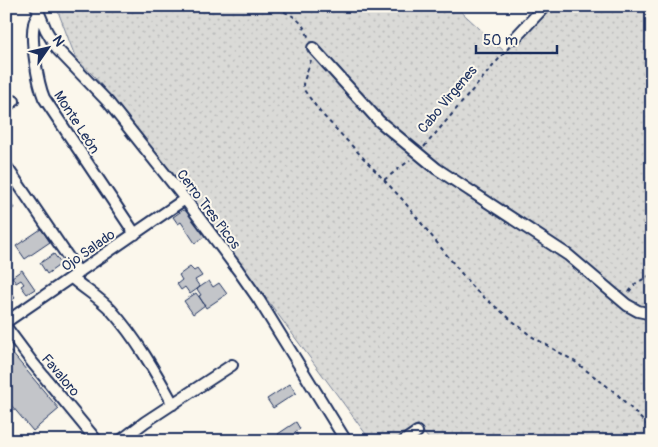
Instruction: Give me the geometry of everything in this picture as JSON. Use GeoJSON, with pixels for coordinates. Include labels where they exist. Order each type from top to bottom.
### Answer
{"type":"FeatureCollection","features":[{"type":"Feature","properties":{"kind":"street"},"geometry":{"type":"LineString","coordinates":[[515,38],[545,6]]}},
{"type":"Feature","properties":{"kind":"street","name":"Cerro Tres Picos"},"geometry":{"type":"LineString","coordinates":[[37,10],[57,49],[108,102],[185,199],[259,300],[346,441]]}},
{"type":"Feature","properties":{"kind":"street","name":"Monte León"},"geometry":{"type":"LineString","coordinates":[[37,10],[33,38],[39,84],[44,98],[135,234]]}},
{"type":"Feature","properties":{"kind":"street"},"geometry":{"type":"LineString","coordinates":[[313,48],[379,121],[437,169],[568,255],[622,301],[638,311],[652,314]]}},
{"type":"Feature","properties":{"kind":"street"},"geometry":{"type":"LineString","coordinates":[[6,166],[75,275],[111,310],[142,350],[173,404]]}},
{"type":"Feature","properties":{"kind":"street","name":"Ojo Salado"},"geometry":{"type":"LineString","coordinates":[[6,322],[185,199]]}},
{"type":"Feature","properties":{"kind":"street","name":"Favaloro"},"geometry":{"type":"LineString","coordinates":[[6,327],[32,362],[97,441]]}},
{"type":"Feature","properties":{"kind":"street"},"geometry":{"type":"LineString","coordinates":[[120,441],[232,365]]}},
{"type":"Feature","properties":{"kind":"street"},"geometry":{"type":"LineString","coordinates":[[404,441],[417,432]]}},
{"type":"Feature","properties":{"kind":"path"},"geometry":{"type":"LineString","coordinates":[[269,6],[297,18],[305,28],[313,48],[303,84],[304,90],[320,112],[402,198],[474,289],[531,336],[574,361],[616,393],[652,430]]}},
{"type":"Feature","properties":{"kind":"path","name":"Cabo Virgenes"},"geometry":{"type":"LineString","coordinates":[[384,180],[419,154],[515,38]]}},
{"type":"Feature","properties":{"kind":"path"},"geometry":{"type":"LineString","coordinates":[[622,301],[635,284],[652,274]]}},
{"type":"Feature","properties":{"kind":"shaded area"},"geometry":{"type":"Polygon","coordinates":[[[56,6],[455,6],[505,52],[552,6],[652,6],[652,441],[430,441],[418,424],[394,441],[371,441],[191,196],[94,76],[76,59],[56,6]]]}},
{"type":"Feature","properties":{"kind":"building"},"geometry":{"type":"Polygon","coordinates":[[[6,182],[13,191],[6,196],[6,182]]]}},
{"type":"Feature","properties":{"kind":"building"},"geometry":{"type":"Polygon","coordinates":[[[6,199],[14,208],[6,214],[6,199]]]}},
{"type":"Feature","properties":{"kind":"building"},"geometry":{"type":"Polygon","coordinates":[[[183,210],[190,212],[206,236],[195,243],[181,222],[178,224],[173,217],[183,210]]]}},
{"type":"Feature","properties":{"kind":"building"},"geometry":{"type":"Polygon","coordinates":[[[41,229],[50,242],[25,259],[16,246],[41,229]]]}},
{"type":"Feature","properties":{"kind":"building"},"geometry":{"type":"Polygon","coordinates":[[[54,254],[61,264],[47,274],[40,263],[54,254]]]}},
{"type":"Feature","properties":{"kind":"building"},"geometry":{"type":"Polygon","coordinates":[[[190,267],[194,271],[197,269],[202,276],[195,280],[200,287],[190,294],[185,287],[181,290],[177,284],[182,280],[179,275],[190,267]]]}},
{"type":"Feature","properties":{"kind":"building"},"geometry":{"type":"Polygon","coordinates":[[[22,270],[35,289],[27,294],[21,286],[24,284],[21,280],[16,283],[12,277],[22,270]]]}},
{"type":"Feature","properties":{"kind":"building"},"geometry":{"type":"Polygon","coordinates":[[[209,281],[213,287],[219,283],[227,294],[206,308],[197,289],[209,281]]]}},
{"type":"Feature","properties":{"kind":"building"},"geometry":{"type":"Polygon","coordinates":[[[6,288],[15,298],[6,304],[6,288]]]}},
{"type":"Feature","properties":{"kind":"building"},"geometry":{"type":"Polygon","coordinates":[[[196,293],[205,305],[193,314],[184,301],[196,293]]]}},
{"type":"Feature","properties":{"kind":"building"},"geometry":{"type":"Polygon","coordinates":[[[6,346],[59,409],[33,431],[6,399],[6,346]]]}},
{"type":"Feature","properties":{"kind":"building"},"geometry":{"type":"Polygon","coordinates":[[[290,384],[296,393],[273,408],[267,399],[290,384]]]}},
{"type":"Feature","properties":{"kind":"building"},"geometry":{"type":"Polygon","coordinates":[[[296,422],[300,429],[295,432],[298,435],[290,441],[282,441],[278,434],[296,422]]]}}]}
